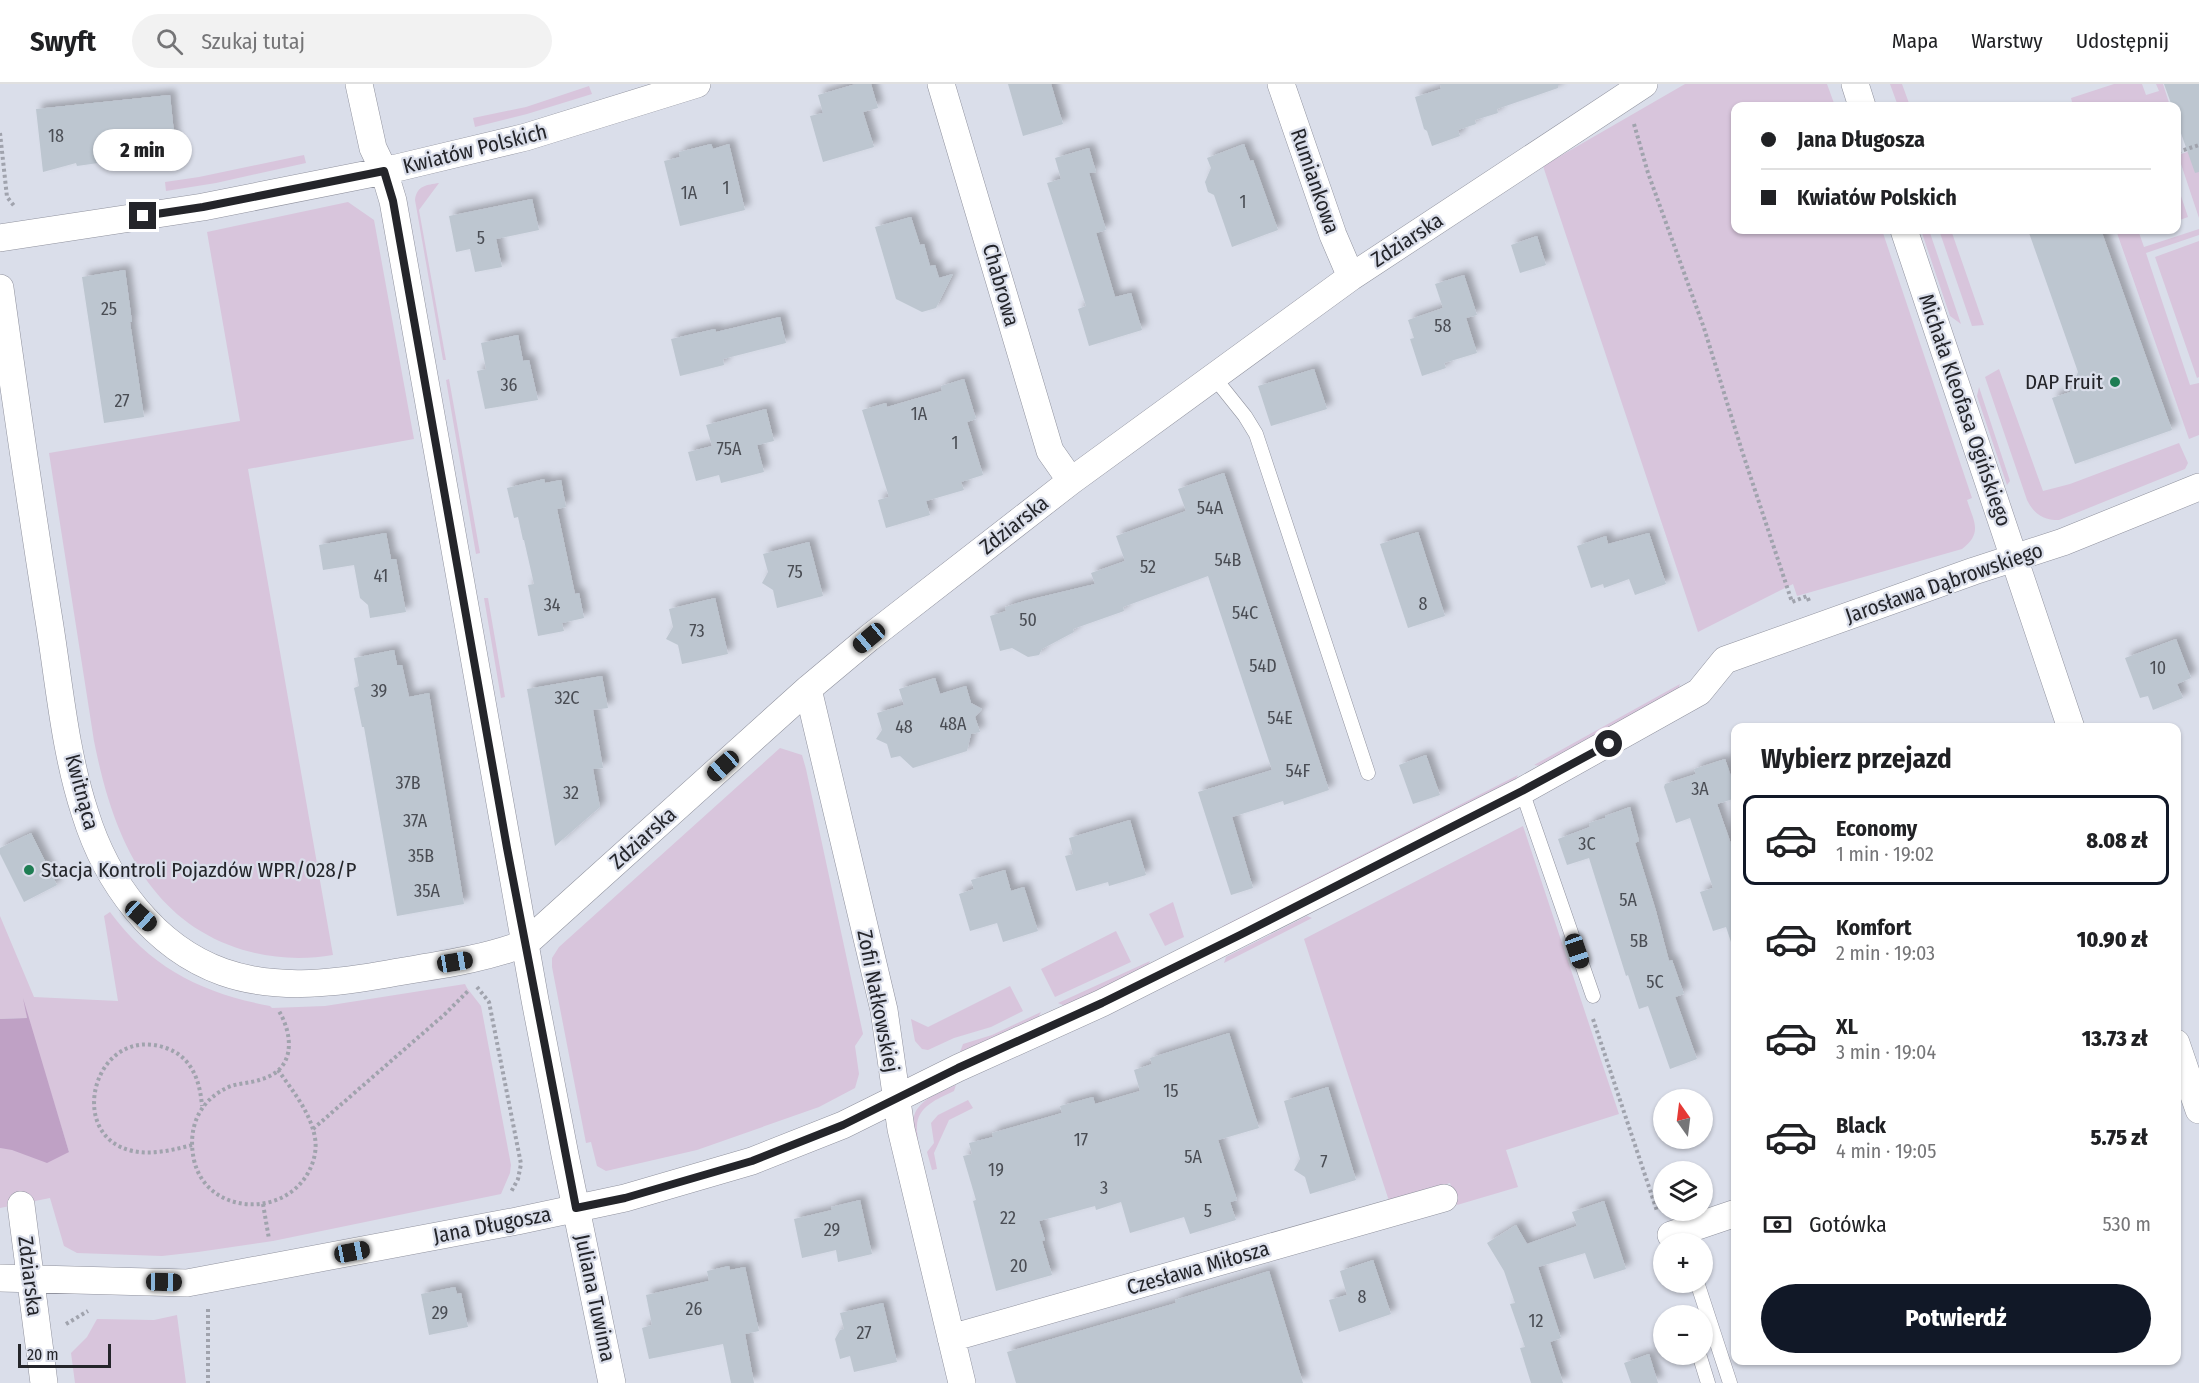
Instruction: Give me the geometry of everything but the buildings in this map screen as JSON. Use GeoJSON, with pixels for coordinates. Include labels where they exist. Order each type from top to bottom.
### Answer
{"type":"FeatureCollection","features":[{"type":"Feature","properties":{"kind":"street","name":"Juliana Tuwima"},"geometry":{"type":"LineString","coordinates":[[359,84],[373,148],[384,171],[393,201],[543,1044],[612,1383]]}},
{"type":"Feature","properties":{"kind":"street","name":"Kwiatów Polskich"},"geometry":{"type":"LineString","coordinates":[[13,236],[203,207],[384,171],[526,137],[698,84]]}},
{"type":"Feature","properties":{"kind":"street","name":"Chabrowa"},"geometry":{"type":"LineString","coordinates":[[941,84],[1050,451],[1071,480]]}},
{"type":"Feature","properties":{"kind":"street","name":"Rumiankowa"},"geometry":{"type":"LineString","coordinates":[[1281,84],[1333,235],[1351,277]]}},
{"type":"Feature","properties":{"kind":"street"},"geometry":{"type":"LineString","coordinates":[[1854,84],[1861,102]]}},
{"type":"Feature","properties":{"kind":"street","name":"Zdziarska"},"geometry":{"type":"LineString","coordinates":[[526,943],[808,689],[869,638],[1071,480],[1351,277],[1641,85]]}},
{"type":"Feature","properties":{"kind":"street","name":"Michała Kleofasa Ogińskiego"},"geometry":{"type":"LineString","coordinates":[[1905,234],[2069,723]]}},
{"type":"Feature","properties":{"kind":"street","name":"Kwitnąca"},"geometry":{"type":"LineString","coordinates":[[0,288],[25,466],[76,782],[97,848],[118,886],[141,916],[171,942],[222,972],[284,983],[336,983],[470,960],[501,953],[526,943]]}},
{"type":"Feature","properties":{"kind":"street","name":"Jarosława Dąbrowskiego"},"geometry":{"type":"LineString","coordinates":[[1699,692],[1725,660],[2063,542],[2199,486]]}},
{"type":"Feature","properties":{"kind":"street","name":"Zofii Nałkowskiej"},"geometry":{"type":"LineString","coordinates":[[808,689],[884,1010],[907,1157],[962,1383]]}},
{"type":"Feature","properties":{"kind":"street","name":"Jana Długosza"},"geometry":{"type":"LineString","coordinates":[[0,1278],[187,1283],[625,1198],[752,1161],[843,1125],[958,1068],[1102,1003],[1522,791],[1699,692]]}},
{"type":"Feature","properties":{"kind":"street"},"geometry":{"type":"LineString","coordinates":[[2181,1064],[2199,1110]]}},
{"type":"Feature","properties":{"kind":"street","name":"Czesława Miłosza"},"geometry":{"type":"LineString","coordinates":[[951,1338],[1444,1198]]}},
{"type":"Feature","properties":{"kind":"street","name":"Zdziarska"},"geometry":{"type":"LineString","coordinates":[[21,1205],[44,1383]]}},
{"type":"Feature","properties":{"kind":"street"},"geometry":{"type":"LineString","coordinates":[[1686,1233],[1731,1215]]}},
{"type":"Feature","properties":{"kind":"lane"},"geometry":{"type":"LineString","coordinates":[[1213,376],[1245,416],[1256,434],[1368,772]]}},
{"type":"Feature","properties":{"kind":"lane"},"geometry":{"type":"LineString","coordinates":[[1522,791],[1593,996]]}},
{"type":"Feature","properties":{"kind":"lane"},"geometry":{"type":"LineString","coordinates":[[1701,1293],[1730,1383]]}},
{"type":"Feature","properties":{"kind":"lane"},"geometry":{"type":"LineString","coordinates":[[1702,1365],[1708,1383]]}},
{"type":"Feature","properties":{"kind":"path"},"geometry":{"type":"LineString","coordinates":[[1631,115],[1648,173],[1704,328],[1792,602]]}},
{"type":"Feature","properties":{"kind":"path"},"geometry":{"type":"LineString","coordinates":[[0,133],[7,196],[13,206],[22,211],[13,236]]}},
{"type":"Feature","properties":{"kind":"path"},"geometry":{"type":"LineString","coordinates":[[2181,151],[2199,145]]}},
{"type":"Feature","properties":{"kind":"path"},"geometry":{"type":"LineString","coordinates":[[313,1129],[445,1014],[475,984],[489,1002],[521,1164],[520,1175],[512,1189],[511,1197]]}},
{"type":"Feature","properties":{"kind":"path"},"geometry":{"type":"LineString","coordinates":[[1593,996],[1592,1018],[1655,1208],[1676,1233]]}},
{"type":"Feature","properties":{"kind":"path"},"geometry":{"type":"LineString","coordinates":[[202,1106],[222,1090],[263,1079],[278,1070],[284,1062],[290,1045],[287,1028],[276,1006]]}},
{"type":"Feature","properties":{"kind":"path"},"geometry":{"type":"LineString","coordinates":[[192,1145],[143,1152],[119,1146],[103,1131],[97,1119],[93,1097],[94,1088],[104,1066],[112,1058],[133,1046],[153,1045],[173,1050],[189,1064],[198,1080],[202,1106],[195,1125],[192,1145],[196,1169],[201,1179],[211,1188],[231,1201],[241,1204],[276,1202],[288,1195],[303,1180],[314,1158],[313,1129],[301,1105],[278,1070]]}},
{"type":"Feature","properties":{"kind":"path"},"geometry":{"type":"LineString","coordinates":[[264,1204],[271,1247]]}},
{"type":"Feature","properties":{"kind":"path"},"geometry":{"type":"LineString","coordinates":[[208,1306],[208,1383]]}},
{"type":"Feature","properties":{"kind":"shaded area"},"geometry":{"type":"Polygon","coordinates":[[[1685,84],[1827,84],[1834,102],[1731,102],[1731,234],[1883,234],[1972,498],[1967,500],[1975,532],[1969,543],[1962,549],[1797,596],[1793,584],[1698,632],[1543,166],[1685,84]]]}},
{"type":"Feature","properties":{"kind":"shaded area"},"geometry":{"type":"Polygon","coordinates":[[[1890,84],[1902,84],[1909,102],[1897,102],[1890,84]]]}},
{"type":"Feature","properties":{"kind":"shaded area"},"geometry":{"type":"Polygon","coordinates":[[[2114,84],[2142,84],[2146,95],[2159,91],[2156,84],[2163,84],[2169,102],[2072,102],[2071,98],[2114,84]]]}},
{"type":"Feature","properties":{"kind":"shaded area"},"geometry":{"type":"Polygon","coordinates":[[[589,86],[592,94],[475,127],[473,118],[526,107],[589,86]]]}},
{"type":"Feature","properties":{"kind":"shaded area"},"geometry":{"type":"Polygon","coordinates":[[[2199,148],[2199,218],[2181,164],[2181,154],[2199,148]]]}},
{"type":"Feature","properties":{"kind":"shaded area"},"geometry":{"type":"Polygon","coordinates":[[[304,155],[306,163],[216,183],[166,191],[165,182],[304,155]]]}},
{"type":"Feature","properties":{"kind":"shaded area"},"geometry":{"type":"Polygon","coordinates":[[[439,183],[419,210],[446,360],[443,360],[415,200],[420,189],[439,183]]]}},
{"type":"Feature","properties":{"kind":"shaded area"},"geometry":{"type":"Polygon","coordinates":[[[2181,196],[2188,217],[2181,219],[2181,196]]]}},
{"type":"Feature","properties":{"kind":"shaded area"},"geometry":{"type":"Polygon","coordinates":[[[348,202],[374,220],[414,439],[248,469],[333,955],[307,958],[280,957],[254,953],[229,945],[199,930],[174,911],[153,888],[135,862],[121,834],[101,773],[94,741],[49,453],[240,421],[207,232],[348,202]]]}},
{"type":"Feature","properties":{"kind":"shaded area"},"geometry":{"type":"Polygon","coordinates":[[[2199,229],[2199,235],[2146,253],[2190,385],[2199,383],[2199,435],[2189,439],[2117,234],[2139,234],[2144,247],[2199,229]]]}},
{"type":"Feature","properties":{"kind":"shaded area"},"geometry":{"type":"Polygon","coordinates":[[[1922,234],[1930,234],[1961,324],[1950,316],[1922,234]]]}},
{"type":"Feature","properties":{"kind":"shaded area"},"geometry":{"type":"Polygon","coordinates":[[[1940,234],[1952,234],[1984,325],[1972,326],[1940,234]]]}},
{"type":"Feature","properties":{"kind":"shaded area"},"geometry":{"type":"Polygon","coordinates":[[[2199,241],[2199,377],[2197,378],[2155,257],[2199,241]]]}},
{"type":"Feature","properties":{"kind":"shaded area"},"geometry":{"type":"Polygon","coordinates":[[[1999,369],[2043,491],[2070,484],[2179,443],[2188,463],[2185,469],[2059,520],[2048,519],[2040,515],[2027,500],[1985,377],[1999,369]]]}},
{"type":"Feature","properties":{"kind":"shaded area"},"geometry":{"type":"Polygon","coordinates":[[[449,379],[480,553],[476,554],[446,380],[449,379]]]}},
{"type":"Feature","properties":{"kind":"shaded area"},"geometry":{"type":"Polygon","coordinates":[[[1979,387],[2010,481],[2007,485],[1977,396],[1979,387]]]}},
{"type":"Feature","properties":{"kind":"shaded area"},"geometry":{"type":"Polygon","coordinates":[[[484,598],[488,598],[505,697],[501,698],[484,598]]]}},
{"type":"Feature","properties":{"kind":"shaded area"},"geometry":{"type":"Polygon","coordinates":[[[1680,684],[1678,690],[1541,766],[1534,765],[1680,684]]]}},
{"type":"Feature","properties":{"kind":"shaded area"},"geometry":{"type":"Polygon","coordinates":[[[780,748],[802,755],[806,769],[863,1034],[855,1046],[859,1074],[855,1088],[819,1107],[697,1150],[606,1171],[597,1166],[591,1142],[586,1143],[552,958],[559,947],[780,748]]]}},
{"type":"Feature","properties":{"kind":"shaded area"},"geometry":{"type":"Polygon","coordinates":[[[1518,775],[1515,780],[1229,927],[1223,926],[1518,775]]]}},
{"type":"Feature","properties":{"kind":"shaded area"},"geometry":{"type":"Polygon","coordinates":[[[1523,826],[1619,1114],[1506,1150],[1518,1187],[1457,1205],[1450,1183],[1389,1201],[1304,939],[1523,826]]]}},
{"type":"Feature","properties":{"kind":"shaded area"},"geometry":{"type":"Polygon","coordinates":[[[1173,902],[1184,937],[1165,946],[1149,914],[1173,902]]]}},
{"type":"Feature","properties":{"kind":"shaded area"},"geometry":{"type":"Polygon","coordinates":[[[110,912],[143,949],[180,976],[222,994],[272,1008],[325,1006],[465,984],[481,1006],[511,1165],[501,1194],[273,1241],[162,1256],[77,1253],[64,1246],[50,1198],[0,1208],[0,1148],[69,1152],[26,1012],[27,1018],[0,1019],[0,916],[34,997],[118,1001],[104,916],[110,912]]]}},
{"type":"Feature","properties":{"kind":"shaded area"},"geometry":{"type":"Polygon","coordinates":[[[1307,916],[1312,918],[1224,963],[1226,957],[1307,916]]]}},
{"type":"Feature","properties":{"kind":"shaded area"},"geometry":{"type":"Polygon","coordinates":[[[1116,931],[1131,962],[1055,997],[1041,969],[1116,931]]]}},
{"type":"Feature","properties":{"kind":"shaded area"},"geometry":{"type":"Polygon","coordinates":[[[1150,961],[1147,968],[1065,1006],[1058,1003],[1150,961]]]}},
{"type":"Feature","properties":{"kind":"shaded area"},"geometry":{"type":"Polygon","coordinates":[[[1010,986],[1023,1011],[991,1027],[954,1038],[928,1050],[922,1049],[915,1041],[911,1019],[928,1027],[1010,986]]]}},
{"type":"Feature","properties":{"kind":"shaded area"},"geometry":{"type":"Polygon","coordinates":[[[23,998],[69,1152],[47,1163],[0,1148],[0,1019],[27,1018],[23,998]]]}},
{"type":"Feature","properties":{"kind":"shaded area"},"geometry":{"type":"Polygon","coordinates":[[[1041,1012],[1038,1018],[960,1052],[963,1044],[992,1035],[1041,1012]]]}},
{"type":"Feature","properties":{"kind":"shaded area"},"geometry":{"type":"Polygon","coordinates":[[[956,1085],[954,1091],[924,1108],[918,1120],[916,1146],[913,1123],[917,1110],[931,1097],[956,1085]]]}},
{"type":"Feature","properties":{"kind":"shaded area"},"geometry":{"type":"Polygon","coordinates":[[[968,1100],[973,1108],[949,1120],[934,1153],[937,1169],[932,1170],[927,1152],[934,1143],[931,1123],[938,1115],[968,1100]]]}},
{"type":"Feature","properties":{"kind":"shaded area"},"geometry":{"type":"Polygon","coordinates":[[[177,1315],[186,1383],[75,1383],[71,1353],[87,1337],[97,1319],[154,1320],[177,1315]]]}},
{"type":"Feature","properties":{"kind":"place","name":"DAP Fruit"},"geometry":{"type":"Point","coordinates":[2115,382]}},
{"type":"Feature","properties":{"kind":"place","name":"Stacja Kontroli Pojazdów WPR/028/P"},"geometry":{"type":"Point","coordinates":[29,870]}},
{"type":"Feature","properties":{"kind":"route"},"geometry":{"type":"LineString","coordinates":[[143,216],[203,207],[384,171],[393,201],[507,848],[576,1208],[625,1198],[752,1161],[843,1125],[1240,935],[1609,744]]}}]}
